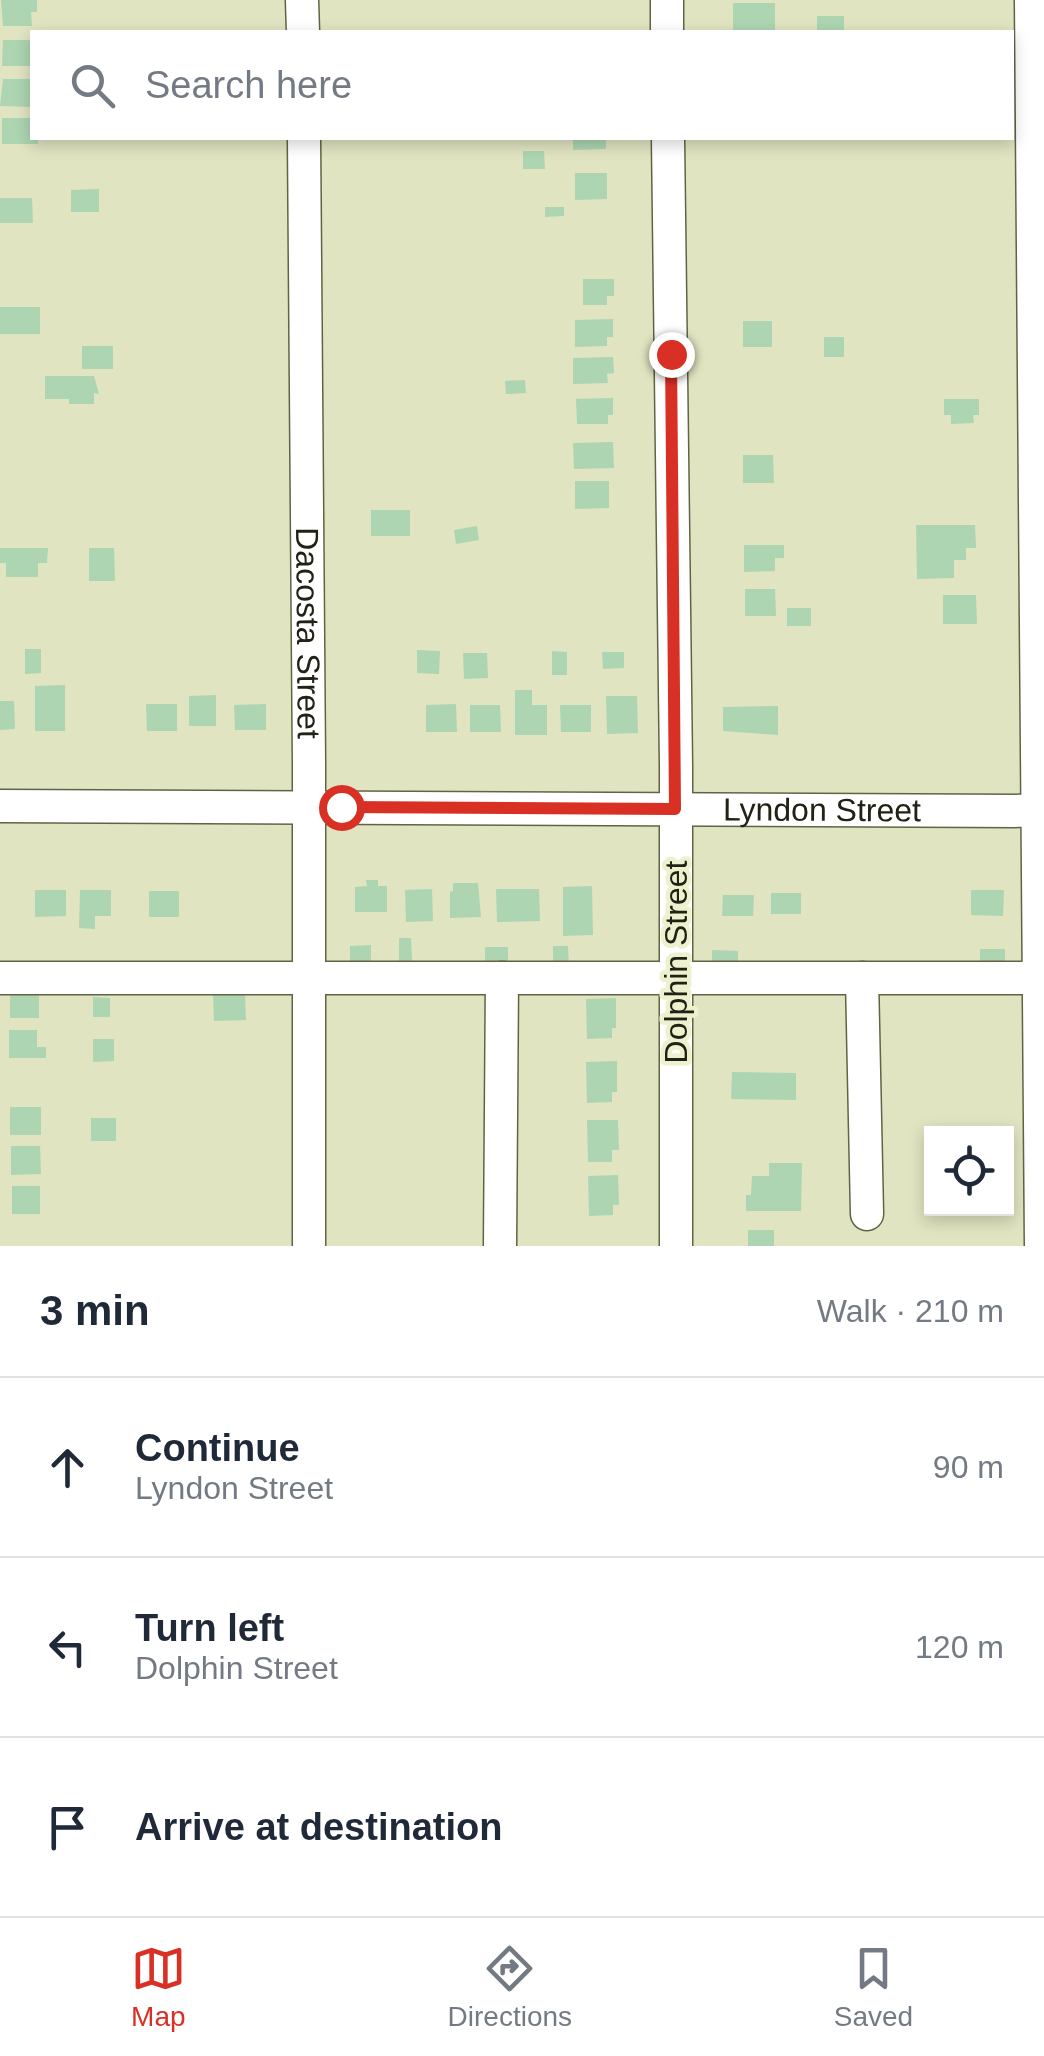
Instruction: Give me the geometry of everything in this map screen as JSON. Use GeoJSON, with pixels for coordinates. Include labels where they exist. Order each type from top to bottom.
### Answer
{"type":"FeatureCollection","features":[{"type":"Feature","properties":{"kind":"street"},"geometry":{"type":"LineString","coordinates":[[302,0],[303,30]]}},
{"type":"Feature","properties":{"kind":"street"},"geometry":{"type":"LineString","coordinates":[[666,0],[667,30]]}},
{"type":"Feature","properties":{"kind":"street"},"geometry":{"type":"LineString","coordinates":[[1032,0],[1042,811],[1041,1246]]}},
{"type":"Feature","properties":{"kind":"street","name":"Dacosta Street"},"geometry":{"type":"LineString","coordinates":[[304,140],[308,1246]]}},
{"type":"Feature","properties":{"kind":"street","name":"Dolphin Street"},"geometry":{"type":"LineString","coordinates":[[668,140],[676,1246]]}},
{"type":"Feature","properties":{"kind":"street","name":"Lyndon Street"},"geometry":{"type":"LineString","coordinates":[[0,806],[1042,811]]}},
{"type":"Feature","properties":{"kind":"street"},"geometry":{"type":"LineString","coordinates":[[0,978],[1042,978]]}},
{"type":"Feature","properties":{"kind":"street"},"geometry":{"type":"LineString","coordinates":[[500,1246],[502,978]]}},
{"type":"Feature","properties":{"kind":"street"},"geometry":{"type":"LineString","coordinates":[[862,978],[867,1214]]}},
{"type":"Feature","properties":{"kind":"building"},"geometry":{"type":"Polygon","coordinates":[[[1,0],[37,0],[37,12],[31,12],[32,26],[3,26],[1,0]]]}},
{"type":"Feature","properties":{"kind":"building"},"geometry":{"type":"Polygon","coordinates":[[[733,3],[775,3],[775,30],[733,30],[733,3]]]}},
{"type":"Feature","properties":{"kind":"building"},"geometry":{"type":"Polygon","coordinates":[[[817,16],[844,16],[844,30],[817,30],[817,16]]]}},
{"type":"Feature","properties":{"kind":"building"},"geometry":{"type":"Polygon","coordinates":[[[3,40],[30,40],[30,66],[2,66],[3,40]]]}},
{"type":"Feature","properties":{"kind":"building"},"geometry":{"type":"Polygon","coordinates":[[[3,79],[30,79],[30,107],[0,106],[3,79]]]}},
{"type":"Feature","properties":{"kind":"building"},"geometry":{"type":"Polygon","coordinates":[[[2,118],[30,118],[30,140],[38,140],[38,144],[2,144],[2,118]]]}},
{"type":"Feature","properties":{"kind":"building"},"geometry":{"type":"Polygon","coordinates":[[[573,140],[606,140],[606,149],[573,150],[573,140]]]}},
{"type":"Feature","properties":{"kind":"building"},"geometry":{"type":"Polygon","coordinates":[[[523,151],[544,151],[545,169],[523,169],[523,151]]]}},
{"type":"Feature","properties":{"kind":"building"},"geometry":{"type":"Polygon","coordinates":[[[575,173],[607,173],[607,199],[575,200],[575,173]]]}},
{"type":"Feature","properties":{"kind":"building"},"geometry":{"type":"Polygon","coordinates":[[[99,189],[99,212],[71,212],[71,190],[99,189]]]}},
{"type":"Feature","properties":{"kind":"building"},"geometry":{"type":"Polygon","coordinates":[[[0,198],[32,198],[33,223],[0,223],[0,198]]]}},
{"type":"Feature","properties":{"kind":"building"},"geometry":{"type":"Polygon","coordinates":[[[545,207],[564,207],[564,216],[545,217],[545,207]]]}},
{"type":"Feature","properties":{"kind":"building"},"geometry":{"type":"Polygon","coordinates":[[[583,279],[614,279],[614,296],[607,296],[607,305],[583,305],[583,279]]]}},
{"type":"Feature","properties":{"kind":"building"},"geometry":{"type":"Polygon","coordinates":[[[0,307],[40,307],[40,334],[0,334],[0,307]]]}},
{"type":"Feature","properties":{"kind":"building"},"geometry":{"type":"Polygon","coordinates":[[[613,319],[613,337],[607,337],[607,346],[575,347],[575,320],[613,319]]]}},
{"type":"Feature","properties":{"kind":"building"},"geometry":{"type":"Polygon","coordinates":[[[743,321],[772,321],[772,347],[743,347],[743,321]]]}},
{"type":"Feature","properties":{"kind":"building"},"geometry":{"type":"Polygon","coordinates":[[[824,337],[844,337],[844,357],[824,357],[824,337]]]}},
{"type":"Feature","properties":{"kind":"building"},"geometry":{"type":"Polygon","coordinates":[[[82,346],[113,346],[113,369],[82,369],[82,346]]]}},
{"type":"Feature","properties":{"kind":"building"},"geometry":{"type":"Polygon","coordinates":[[[613,357],[614,373],[607,374],[608,383],[573,384],[573,358],[613,357]]]}},
{"type":"Feature","properties":{"kind":"building"},"geometry":{"type":"Polygon","coordinates":[[[45,376],[94,376],[99,394],[94,393],[94,404],[45,399],[45,376]]]}},
{"type":"Feature","properties":{"kind":"building"},"geometry":{"type":"Polygon","coordinates":[[[525,380],[526,393],[506,394],[505,381],[525,380]]]}},
{"type":"Feature","properties":{"kind":"building"},"geometry":{"type":"Polygon","coordinates":[[[613,398],[613,415],[608,415],[608,424],[577,424],[576,399],[613,398]]]}},
{"type":"Feature","properties":{"kind":"building"},"geometry":{"type":"Polygon","coordinates":[[[944,399],[979,399],[979,415],[973,415],[974,423],[951,424],[951,415],[944,415],[944,399]]]}},
{"type":"Feature","properties":{"kind":"building"},"geometry":{"type":"Polygon","coordinates":[[[613,442],[614,468],[574,469],[573,443],[613,442]]]}},
{"type":"Feature","properties":{"kind":"building"},"geometry":{"type":"Polygon","coordinates":[[[743,455],[773,455],[774,483],[743,483],[743,455]]]}},
{"type":"Feature","properties":{"kind":"building"},"geometry":{"type":"Polygon","coordinates":[[[575,481],[609,481],[609,508],[575,509],[575,481]]]}},
{"type":"Feature","properties":{"kind":"building"},"geometry":{"type":"Polygon","coordinates":[[[371,510],[410,510],[410,536],[371,536],[371,510]]]}},
{"type":"Feature","properties":{"kind":"building"},"geometry":{"type":"Polygon","coordinates":[[[916,525],[975,525],[976,548],[966,548],[966,560],[954,560],[954,578],[917,579],[916,525]]]}},
{"type":"Feature","properties":{"kind":"building"},"geometry":{"type":"Polygon","coordinates":[[[477,526],[479,540],[456,544],[454,530],[477,526]]]}},
{"type":"Feature","properties":{"kind":"building"},"geometry":{"type":"Polygon","coordinates":[[[744,545],[784,545],[784,558],[775,558],[775,571],[744,572],[744,545]]]}},
{"type":"Feature","properties":{"kind":"building"},"geometry":{"type":"Polygon","coordinates":[[[0,548],[48,548],[47,563],[38,563],[38,577],[6,577],[6,563],[0,563],[0,548]]]}},
{"type":"Feature","properties":{"kind":"building"},"geometry":{"type":"Polygon","coordinates":[[[89,548],[114,548],[115,581],[89,581],[89,548]]]}},
{"type":"Feature","properties":{"kind":"building"},"geometry":{"type":"Polygon","coordinates":[[[745,589],[775,589],[776,616],[745,616],[745,589]]]}},
{"type":"Feature","properties":{"kind":"building"},"geometry":{"type":"Polygon","coordinates":[[[943,595],[976,595],[977,624],[943,624],[943,595]]]}},
{"type":"Feature","properties":{"kind":"building"},"geometry":{"type":"Polygon","coordinates":[[[787,608],[811,608],[811,626],[787,626],[787,608]]]}},
{"type":"Feature","properties":{"kind":"building"},"geometry":{"type":"Polygon","coordinates":[[[25,649],[41,649],[41,673],[25,674],[25,649]]]}},
{"type":"Feature","properties":{"kind":"building"},"geometry":{"type":"Polygon","coordinates":[[[417,650],[440,651],[439,674],[417,673],[417,650]]]}},
{"type":"Feature","properties":{"kind":"building"},"geometry":{"type":"Polygon","coordinates":[[[552,651],[567,652],[567,675],[552,675],[552,651]]]}},
{"type":"Feature","properties":{"kind":"building"},"geometry":{"type":"Polygon","coordinates":[[[602,652],[624,652],[624,668],[603,669],[602,652]]]}},
{"type":"Feature","properties":{"kind":"building"},"geometry":{"type":"Polygon","coordinates":[[[463,653],[487,653],[488,678],[464,679],[463,653]]]}},
{"type":"Feature","properties":{"kind":"building"},"geometry":{"type":"Polygon","coordinates":[[[65,685],[65,731],[35,731],[35,686],[65,685]]]}},
{"type":"Feature","properties":{"kind":"building"},"geometry":{"type":"Polygon","coordinates":[[[515,690],[532,690],[532,705],[547,705],[547,735],[515,735],[515,690]]]}},
{"type":"Feature","properties":{"kind":"building"},"geometry":{"type":"Polygon","coordinates":[[[216,695],[216,726],[189,726],[189,696],[216,695]]]}},
{"type":"Feature","properties":{"kind":"building"},"geometry":{"type":"Polygon","coordinates":[[[606,696],[637,696],[638,733],[607,734],[606,696]]]}},
{"type":"Feature","properties":{"kind":"building"},"geometry":{"type":"Polygon","coordinates":[[[0,701],[14,701],[15,729],[0,730],[0,701]]]}},
{"type":"Feature","properties":{"kind":"building"},"geometry":{"type":"Polygon","coordinates":[[[146,704],[177,704],[177,731],[147,731],[146,704]]]}},
{"type":"Feature","properties":{"kind":"building"},"geometry":{"type":"Polygon","coordinates":[[[266,704],[266,730],[235,730],[234,705],[266,704]]]}},
{"type":"Feature","properties":{"kind":"building"},"geometry":{"type":"Polygon","coordinates":[[[456,704],[457,732],[426,732],[426,705],[456,704]]]}},
{"type":"Feature","properties":{"kind":"building"},"geometry":{"type":"Polygon","coordinates":[[[470,705],[500,705],[501,732],[470,732],[470,705]]]}},
{"type":"Feature","properties":{"kind":"building"},"geometry":{"type":"Polygon","coordinates":[[[560,705],[591,705],[591,732],[561,732],[560,705]]]}},
{"type":"Feature","properties":{"kind":"building"},"geometry":{"type":"Polygon","coordinates":[[[778,706],[778,735],[723,731],[723,707],[778,706]]]}},
{"type":"Feature","properties":{"kind":"building"},"geometry":{"type":"Polygon","coordinates":[[[366,880],[378,880],[378,886],[387,886],[387,912],[355,912],[355,887],[367,886],[366,880]]]}},
{"type":"Feature","properties":{"kind":"building"},"geometry":{"type":"Polygon","coordinates":[[[453,883],[478,883],[481,917],[450,918],[453,883]]]}},
{"type":"Feature","properties":{"kind":"building"},"geometry":{"type":"Polygon","coordinates":[[[592,886],[593,935],[563,936],[563,887],[592,886]]]}},
{"type":"Feature","properties":{"kind":"building"},"geometry":{"type":"Polygon","coordinates":[[[432,889],[433,921],[406,922],[405,890],[432,889]]]}},
{"type":"Feature","properties":{"kind":"building"},"geometry":{"type":"Polygon","coordinates":[[[496,889],[539,889],[540,921],[497,922],[496,889]]]}},
{"type":"Feature","properties":{"kind":"building"},"geometry":{"type":"Polygon","coordinates":[[[35,890],[66,890],[66,916],[35,917],[35,890]]]}},
{"type":"Feature","properties":{"kind":"building"},"geometry":{"type":"Polygon","coordinates":[[[80,890],[111,890],[111,916],[95,916],[95,929],[79,928],[80,890]]]}},
{"type":"Feature","properties":{"kind":"building"},"geometry":{"type":"Polygon","coordinates":[[[971,890],[1004,890],[1003,916],[971,915],[971,890]]]}},
{"type":"Feature","properties":{"kind":"building"},"geometry":{"type":"Polygon","coordinates":[[[149,891],[179,891],[179,917],[149,917],[149,891]]]}},
{"type":"Feature","properties":{"kind":"building"},"geometry":{"type":"Polygon","coordinates":[[[771,893],[801,893],[801,914],[771,914],[771,893]]]}},
{"type":"Feature","properties":{"kind":"building"},"geometry":{"type":"Polygon","coordinates":[[[723,895],[754,895],[753,916],[722,916],[723,895]]]}},
{"type":"Feature","properties":{"kind":"building"},"geometry":{"type":"Polygon","coordinates":[[[399,938],[411,938],[412,961],[399,961],[399,938]]]}},
{"type":"Feature","properties":{"kind":"building"},"geometry":{"type":"Polygon","coordinates":[[[371,945],[371,966],[350,966],[350,946],[371,945]]]}},
{"type":"Feature","properties":{"kind":"building"},"geometry":{"type":"Polygon","coordinates":[[[553,946],[568,946],[569,968],[553,968],[553,946]]]}},
{"type":"Feature","properties":{"kind":"building"},"geometry":{"type":"Polygon","coordinates":[[[485,947],[508,947],[508,970],[485,971],[485,947]]]}},
{"type":"Feature","properties":{"kind":"building"},"geometry":{"type":"Polygon","coordinates":[[[980,949],[1005,949],[1005,972],[980,972],[980,949]]]}},
{"type":"Feature","properties":{"kind":"building"},"geometry":{"type":"Polygon","coordinates":[[[712,950],[738,951],[738,966],[712,966],[712,950]]]}},
{"type":"Feature","properties":{"kind":"building"},"geometry":{"type":"Polygon","coordinates":[[[10,991],[39,991],[39,1018],[10,1018],[10,991]]]}},
{"type":"Feature","properties":{"kind":"building"},"geometry":{"type":"Polygon","coordinates":[[[245,994],[246,1020],[214,1021],[213,995],[245,994]]]}},
{"type":"Feature","properties":{"kind":"building"},"geometry":{"type":"Polygon","coordinates":[[[93,997],[110,998],[110,1017],[93,1017],[93,997]]]}},
{"type":"Feature","properties":{"kind":"building"},"geometry":{"type":"Polygon","coordinates":[[[616,998],[612,1038],[587,1039],[586,999],[616,998]]]}},
{"type":"Feature","properties":{"kind":"building"},"geometry":{"type":"Polygon","coordinates":[[[9,1030],[37,1030],[37,1047],[46,1047],[46,1058],[9,1058],[9,1030]]]}},
{"type":"Feature","properties":{"kind":"building"},"geometry":{"type":"Polygon","coordinates":[[[93,1039],[114,1039],[114,1061],[93,1062],[93,1039]]]}},
{"type":"Feature","properties":{"kind":"building"},"geometry":{"type":"Polygon","coordinates":[[[617,1061],[617,1092],[612,1092],[612,1102],[587,1103],[586,1062],[617,1061]]]}},
{"type":"Feature","properties":{"kind":"building"},"geometry":{"type":"Polygon","coordinates":[[[732,1072],[796,1073],[796,1100],[731,1099],[732,1072]]]}},
{"type":"Feature","properties":{"kind":"building"},"geometry":{"type":"Polygon","coordinates":[[[10,1107],[41,1107],[41,1135],[10,1135],[10,1107]]]}},
{"type":"Feature","properties":{"kind":"building"},"geometry":{"type":"Polygon","coordinates":[[[91,1118],[116,1118],[116,1141],[91,1141],[91,1118]]]}},
{"type":"Feature","properties":{"kind":"building"},"geometry":{"type":"Polygon","coordinates":[[[587,1120],[618,1120],[619,1150],[612,1150],[612,1162],[588,1162],[587,1120]]]}},
{"type":"Feature","properties":{"kind":"building"},"geometry":{"type":"Polygon","coordinates":[[[11,1146],[40,1146],[41,1174],[11,1175],[11,1146]]]}},
{"type":"Feature","properties":{"kind":"building"},"geometry":{"type":"Polygon","coordinates":[[[769,1163],[802,1163],[801,1211],[746,1211],[752,1176],[769,1176],[769,1163]]]}},
{"type":"Feature","properties":{"kind":"building"},"geometry":{"type":"Polygon","coordinates":[[[618,1175],[619,1205],[613,1205],[613,1215],[589,1216],[588,1176],[618,1175]]]}},
{"type":"Feature","properties":{"kind":"building"},"geometry":{"type":"Polygon","coordinates":[[[12,1186],[40,1186],[40,1214],[12,1214],[12,1186]]]}},
{"type":"Feature","properties":{"kind":"building"},"geometry":{"type":"Polygon","coordinates":[[[748,1230],[774,1230],[774,1246],[748,1246],[748,1230]]]}},
{"type":"Feature","properties":{"kind":"route"},"geometry":{"type":"LineString","coordinates":[[341,807],[675,809],[671,354]]}}]}
